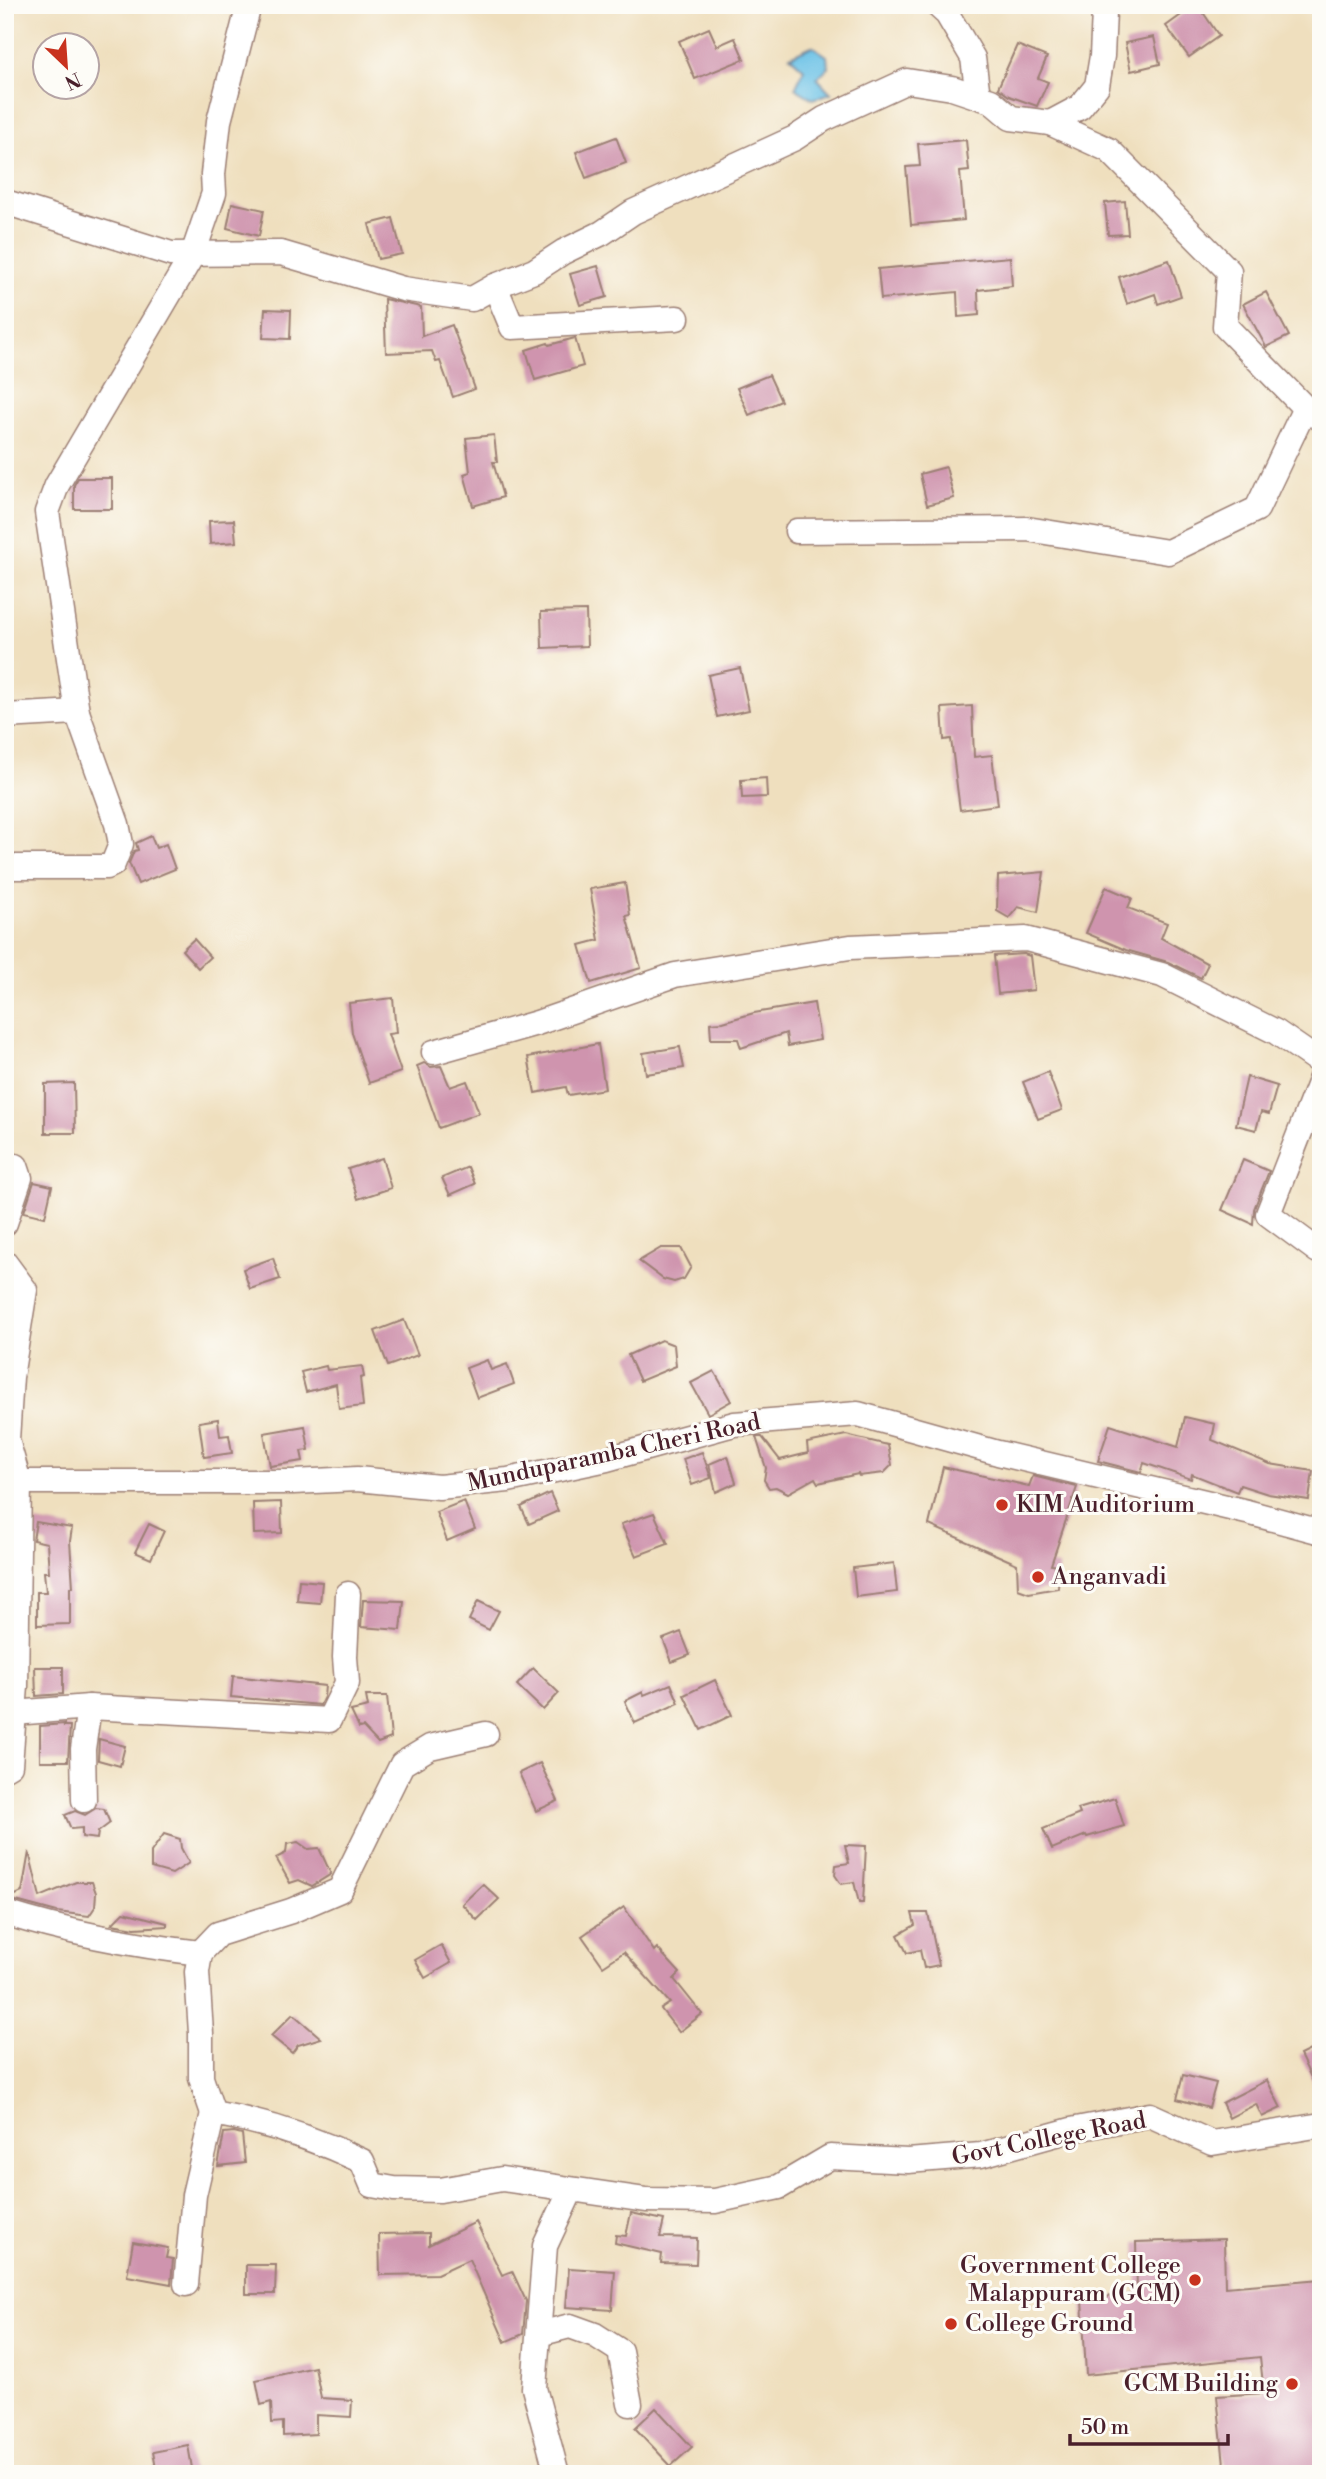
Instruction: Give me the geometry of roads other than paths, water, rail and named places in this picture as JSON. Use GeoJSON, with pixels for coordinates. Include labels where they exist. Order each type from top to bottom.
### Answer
{"type":"FeatureCollection","features":[{"type":"Feature","properties":{"kind":"street"},"geometry":{"type":"LineString","coordinates":[[5,867],[107,867],[113,864],[118,856],[121,844],[117,824],[77,712],[47,512],[57,485],[193,254],[215,193],[213,174],[219,121],[249,5]]}},
{"type":"Feature","properties":{"kind":"street"},"geometry":{"type":"LineString","coordinates":[[937,5],[947,14],[973,58],[978,96]]}},
{"type":"Feature","properties":{"kind":"street"},"geometry":{"type":"LineString","coordinates":[[1050,123],[1080,107],[1097,86],[1102,56],[1104,12],[1107,5]]}},
{"type":"Feature","properties":{"kind":"street"},"geometry":{"type":"LineString","coordinates":[[5,202],[171,254],[281,253],[402,289],[472,299],[495,286],[534,271],[563,252],[602,233],[633,212],[795,138],[824,119],[907,81],[952,88],[990,100],[1011,118],[1050,123],[1110,150],[1229,271],[1225,326],[1313,414],[1256,509],[1168,552],[1027,529],[797,531]]}},
{"type":"Feature","properties":{"kind":"street"},"geometry":{"type":"LineString","coordinates":[[495,286],[512,327],[677,318]]}},
{"type":"Feature","properties":{"kind":"street"},"geometry":{"type":"LineString","coordinates":[[5,716],[77,712]]}},
{"type":"Feature","properties":{"kind":"street"},"geometry":{"type":"LineString","coordinates":[[434,1052],[537,1023],[675,975],[850,947],[1026,939],[1162,975],[1276,1032],[1321,1063]]}},
{"type":"Feature","properties":{"kind":"street"},"geometry":{"type":"LineString","coordinates":[[1321,1078],[1268,1214],[1318,1251],[1321,1248]]}},
{"type":"Feature","properties":{"kind":"street"},"geometry":{"type":"LineString","coordinates":[[5,1166],[16,1166],[20,1178],[5,1223]]}},
{"type":"Feature","properties":{"kind":"street"},"geometry":{"type":"LineString","coordinates":[[5,1263],[25,1290],[10,1359],[6,1440],[19,1482],[14,1713],[10,1765],[5,1768]]}},
{"type":"Feature","properties":{"kind":"street","name":"Munduparamba Cheri Road"},"geometry":{"type":"LineString","coordinates":[[19,1482],[293,1482],[357,1479],[439,1487],[508,1480],[607,1459],[734,1424],[858,1414],[931,1436],[1321,1532]]}},
{"type":"Feature","properties":{"kind":"street"},"geometry":{"type":"LineString","coordinates":[[14,1713],[89,1707],[329,1720],[347,1683],[345,1657],[348,1594]]}},
{"type":"Feature","properties":{"kind":"street"},"geometry":{"type":"LineString","coordinates":[[84,1800],[83,1749],[89,1707]]}},
{"type":"Feature","properties":{"kind":"street"},"geometry":{"type":"LineString","coordinates":[[186,2284],[194,2195],[213,2113],[201,2078],[197,1972],[200,1953],[218,1934],[291,1912],[341,1891],[402,1764],[430,1747],[486,1734]]}},
{"type":"Feature","properties":{"kind":"street"},"geometry":{"type":"LineString","coordinates":[[5,1913],[54,1929],[134,1945],[200,1953]]}},
{"type":"Feature","properties":{"kind":"street","name":"Govt College Road"},"geometry":{"type":"LineString","coordinates":[[213,2113],[238,2117],[319,2141],[362,2161],[372,2185],[394,2189],[440,2190],[502,2179],[646,2200],[715,2202],[779,2187],[830,2157],[908,2161],[981,2155],[1071,2130],[1150,2115],[1212,2143],[1321,2125]]}},
{"type":"Feature","properties":{"kind":"street"},"geometry":{"type":"LineString","coordinates":[[557,2474],[534,2388],[545,2246],[571,2190]]}},
{"type":"Feature","properties":{"kind":"street"},"geometry":{"type":"LineString","coordinates":[[539,2334],[570,2326],[595,2335],[621,2351],[630,2403]]}},
{"type":"Feature","properties":{"kind":"water"},"geometry":{"type":"Polygon","coordinates":[[[812,46],[827,56],[828,68],[817,78],[831,93],[813,99],[795,88],[804,69],[790,56],[812,46]]]}},
{"type":"Feature","properties":{"kind":"place","name":"KIM Auditorium"},"geometry":{"type":"Point","coordinates":[1002,1505]}},
{"type":"Feature","properties":{"kind":"place","name":"Anganvadi"},"geometry":{"type":"Point","coordinates":[1038,1577]}},
{"type":"Feature","properties":{"kind":"place","name":"Government College Malappuram (GCM)"},"geometry":{"type":"Point","coordinates":[1195,2280]}},
{"type":"Feature","properties":{"kind":"place","name":"College Ground"},"geometry":{"type":"Point","coordinates":[951,2324]}},
{"type":"Feature","properties":{"kind":"place","name":"GCM Building"},"geometry":{"type":"Point","coordinates":[1292,2384]}}]}
